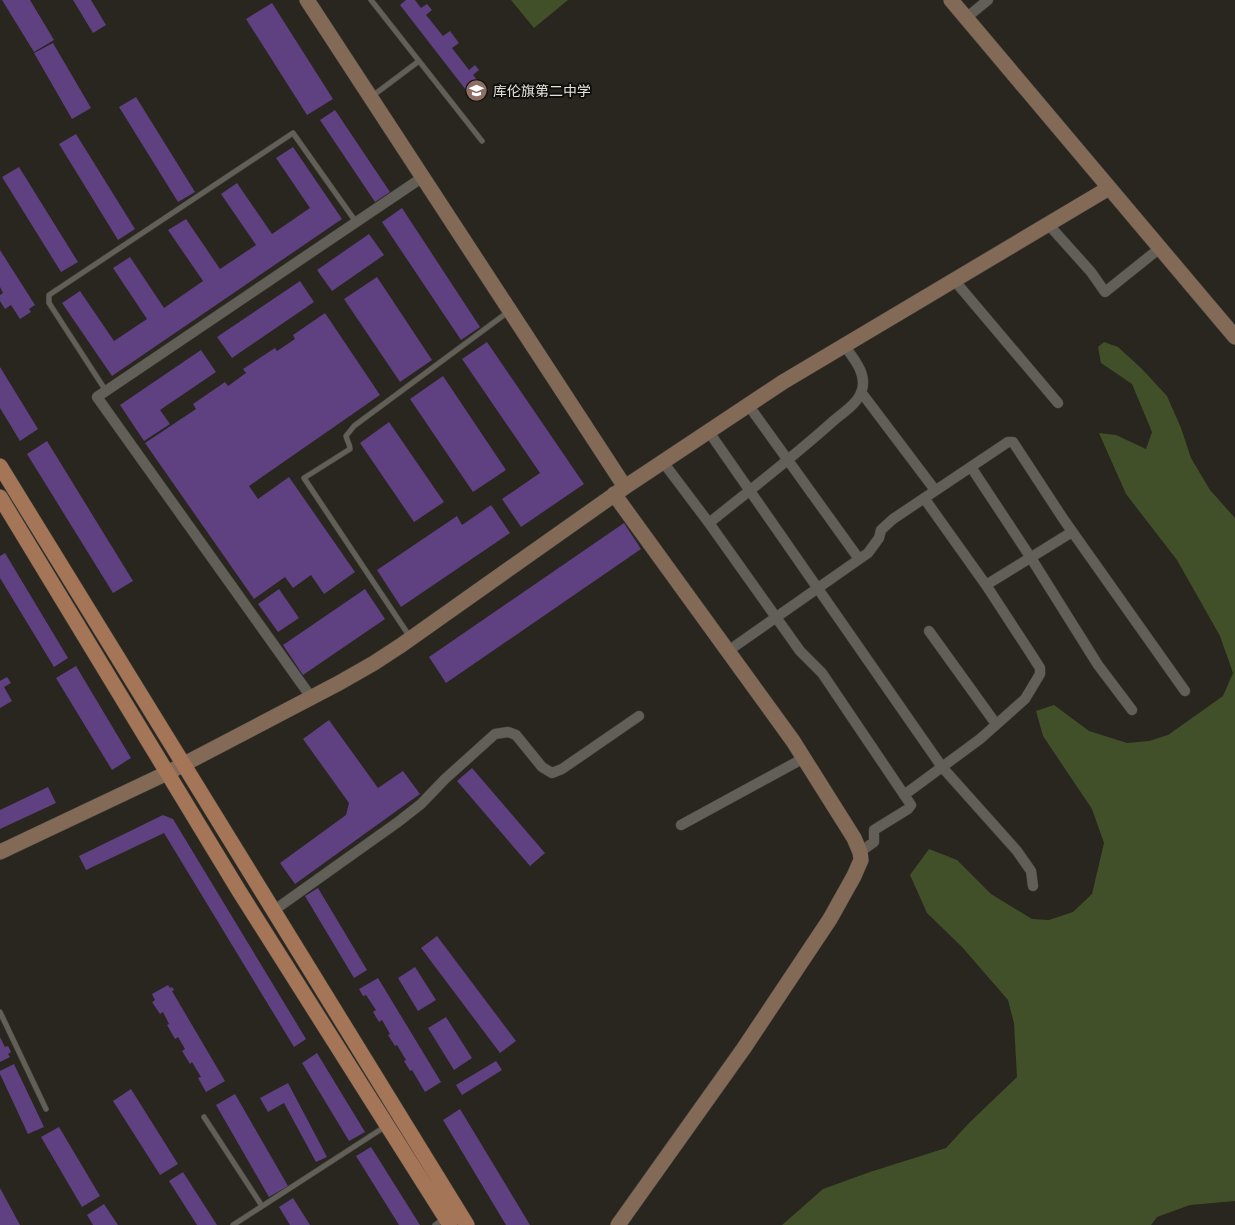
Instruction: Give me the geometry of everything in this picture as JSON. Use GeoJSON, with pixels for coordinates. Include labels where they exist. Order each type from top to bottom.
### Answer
{"type":"FeatureCollection","features":[{"type":"Feature","properties":{"kind":"main road"},"geometry":{"type":"LineString","coordinates":[[0,466],[466,1225]]}},
{"type":"Feature","properties":{"kind":"main road"},"geometry":{"type":"LineString","coordinates":[[0,497],[238,891],[387,1126],[443,1223]]}},
{"type":"Feature","properties":{"kind":"street"},"geometry":{"type":"LineString","coordinates":[[307,0],[511,311],[620,490],[728,650],[793,741],[854,838],[860,852],[861,860],[854,876],[830,919],[744,1048],[618,1225]]}},
{"type":"Feature","properties":{"kind":"street"},"geometry":{"type":"LineString","coordinates":[[951,0],[1235,337]]}},
{"type":"Feature","properties":{"kind":"street"},"geometry":{"type":"LineString","coordinates":[[966,18],[988,0]]}},
{"type":"Feature","properties":{"kind":"street"},"geometry":{"type":"LineString","coordinates":[[311,698],[97,397],[423,177]]}},
{"type":"Feature","properties":{"kind":"street"},"geometry":{"type":"LineString","coordinates":[[0,852],[183,765],[374,663],[620,490],[783,382],[1109,188]]}},
{"type":"Feature","properties":{"kind":"street"},"geometry":{"type":"LineString","coordinates":[[1048,224],[1091,272],[1105,292],[1160,248]]}},
{"type":"Feature","properties":{"kind":"street"},"geometry":{"type":"LineString","coordinates":[[954,280],[1058,403]]}},
{"type":"Feature","properties":{"kind":"street"},"geometry":{"type":"LineString","coordinates":[[709,522],[788,460],[857,401],[863,388],[862,375],[858,365],[844,346]]}},
{"type":"Feature","properties":{"kind":"street"},"geometry":{"type":"LineString","coordinates":[[861,392],[935,490]]}},
{"type":"Feature","properties":{"kind":"street"},"geometry":{"type":"LineString","coordinates":[[749,406],[859,559]]}},
{"type":"Feature","properties":{"kind":"street"},"geometry":{"type":"LineString","coordinates":[[710,432],[942,767],[1017,851],[1031,871],[1033,886]]}},
{"type":"Feature","properties":{"kind":"street"},"geometry":{"type":"LineString","coordinates":[[728,650],[868,553],[879,538],[881,530],[892,519],[1008,442],[1012,442],[1072,532],[1185,691]]}},
{"type":"Feature","properties":{"kind":"street"},"geometry":{"type":"LineString","coordinates":[[663,462],[709,522],[800,651],[822,673],[911,805],[908,809],[874,830],[874,842],[860,852]]}},
{"type":"Feature","properties":{"kind":"street"},"geometry":{"type":"LineString","coordinates":[[970,467],[1031,558],[1098,665],[1132,710]]}},
{"type":"Feature","properties":{"kind":"street"},"geometry":{"type":"LineString","coordinates":[[904,794],[980,739],[1025,699],[1040,674],[1040,668],[1034,657],[924,498]]}},
{"type":"Feature","properties":{"kind":"street"},"geometry":{"type":"LineString","coordinates":[[986,585],[1072,532]]}},
{"type":"Feature","properties":{"kind":"street"},"geometry":{"type":"LineString","coordinates":[[929,631],[996,724]]}},
{"type":"Feature","properties":{"kind":"street"},"geometry":{"type":"LineString","coordinates":[[272,911],[421,804],[445,779],[495,734],[508,732],[516,735],[542,767],[552,773],[562,770],[639,716]]}},
{"type":"Feature","properties":{"kind":"street"},"geometry":{"type":"LineString","coordinates":[[681,826],[804,758]]}},
{"type":"Feature","properties":{"kind":"lane"},"geometry":{"type":"LineString","coordinates":[[371,0],[482,141]]}},
{"type":"Feature","properties":{"kind":"lane"},"geometry":{"type":"LineString","coordinates":[[371,98],[419,61]]}},
{"type":"Feature","properties":{"kind":"lane"},"geometry":{"type":"LineString","coordinates":[[106,391],[49,303],[49,295],[293,133],[356,222]]}},
{"type":"Feature","properties":{"kind":"lane"},"geometry":{"type":"LineString","coordinates":[[411,638],[304,478],[350,450],[346,436],[354,426],[511,311]]}},
{"type":"Feature","properties":{"kind":"lane"},"geometry":{"type":"LineString","coordinates":[[0,1012],[46,1109]]}},
{"type":"Feature","properties":{"kind":"lane"},"geometry":{"type":"LineString","coordinates":[[204,1117],[262,1206]]}},
{"type":"Feature","properties":{"kind":"lane"},"geometry":{"type":"LineString","coordinates":[[233,1225],[387,1126]]}},
{"type":"Feature","properties":{"kind":"green space"},"geometry":{"type":"Polygon","coordinates":[[[511,0],[568,0],[534,28],[511,0]]]}},
{"type":"Feature","properties":{"kind":"green space"},"geometry":{"type":"Polygon","coordinates":[[[1104,342],[1118,347],[1167,396],[1181,428],[1191,458],[1210,490],[1235,518],[1235,1201],[1190,1205],[1157,1217],[1151,1225],[782,1225],[823,1189],[946,1148],[1017,1077],[1014,1023],[1008,1000],[962,947],[927,913],[910,875],[929,849],[957,860],[991,894],[1032,919],[1049,920],[1073,912],[1092,894],[1104,843],[1092,809],[1043,736],[1036,711],[1054,705],[1089,731],[1127,743],[1149,741],[1168,735],[1223,696],[1233,673],[1220,636],[1177,560],[1126,494],[1099,433],[1116,435],[1146,449],[1152,432],[1132,384],[1101,363],[1098,347],[1104,342]]]}},
{"type":"Feature","properties":{"kind":"building"},"geometry":{"type":"Polygon","coordinates":[[[2,0],[30,0],[54,40],[34,52],[2,0]]]}},
{"type":"Feature","properties":{"kind":"building"},"geometry":{"type":"Polygon","coordinates":[[[73,0],[91,0],[106,25],[93,33],[73,0]]]}},
{"type":"Feature","properties":{"kind":"building"},"geometry":{"type":"Polygon","coordinates":[[[406,0],[415,0],[421,8],[427,4],[432,10],[426,15],[443,36],[450,31],[459,43],[452,48],[469,70],[475,65],[479,70],[473,75],[481,85],[469,94],[400,5],[406,0]]]}},
{"type":"Feature","properties":{"kind":"building"},"geometry":{"type":"Polygon","coordinates":[[[272,3],[333,99],[307,115],[246,19],[272,3]]]}},
{"type":"Feature","properties":{"kind":"building"},"geometry":{"type":"Polygon","coordinates":[[[53,43],[91,108],[72,119],[34,53],[53,43]]]}},
{"type":"Feature","properties":{"kind":"building"},"geometry":{"type":"Polygon","coordinates":[[[136,97],[195,192],[178,202],[119,107],[136,97]]]}},
{"type":"Feature","properties":{"kind":"building"},"geometry":{"type":"Polygon","coordinates":[[[335,110],[390,192],[375,202],[320,120],[335,110]]]}},
{"type":"Feature","properties":{"kind":"building"},"geometry":{"type":"Polygon","coordinates":[[[76,134],[135,229],[118,240],[59,144],[76,134]]]}},
{"type":"Feature","properties":{"kind":"building"},"geometry":{"type":"Polygon","coordinates":[[[293,147],[342,219],[112,376],[62,303],[80,291],[114,341],[147,319],[113,268],[130,257],[164,308],[203,281],[168,230],[186,219],[220,269],[256,245],[221,194],[237,183],[272,234],[310,208],[276,158],[293,147]]]}},
{"type":"Feature","properties":{"kind":"building"},"geometry":{"type":"Polygon","coordinates":[[[19,167],[78,262],[61,272],[2,177],[19,167]]]}},
{"type":"Feature","properties":{"kind":"building"},"geometry":{"type":"Polygon","coordinates":[[[402,208],[480,327],[461,340],[382,222],[402,208]]]}},
{"type":"Feature","properties":{"kind":"building"},"geometry":{"type":"Polygon","coordinates":[[[369,234],[384,255],[332,291],[317,270],[369,234]]]}},
{"type":"Feature","properties":{"kind":"building"},"geometry":{"type":"Polygon","coordinates":[[[0,250],[35,305],[29,309],[31,312],[20,319],[11,305],[5,309],[0,301],[0,295],[3,293],[0,287],[0,250]]]}},
{"type":"Feature","properties":{"kind":"building"},"geometry":{"type":"Polygon","coordinates":[[[377,277],[432,360],[400,382],[344,299],[377,277]]]}},
{"type":"Feature","properties":{"kind":"building"},"geometry":{"type":"Polygon","coordinates":[[[300,281],[314,302],[232,358],[217,337],[300,281]]]}},
{"type":"Feature","properties":{"kind":"building"},"geometry":{"type":"Polygon","coordinates":[[[325,313],[380,395],[249,486],[258,499],[289,477],[355,572],[324,594],[311,575],[293,588],[285,577],[254,599],[145,443],[196,409],[193,404],[225,382],[228,386],[246,373],[243,369],[275,348],[277,351],[295,339],[293,335],[325,313]]]}},
{"type":"Feature","properties":{"kind":"building"},"geometry":{"type":"Polygon","coordinates":[[[487,342],[584,484],[521,527],[502,499],[540,473],[462,359],[487,342]]]}},
{"type":"Feature","properties":{"kind":"building"},"geometry":{"type":"Polygon","coordinates":[[[201,350],[216,372],[160,410],[170,424],[144,441],[120,405],[201,350]]]}},
{"type":"Feature","properties":{"kind":"building"},"geometry":{"type":"Polygon","coordinates":[[[0,367],[38,429],[20,441],[0,408],[0,367]]]}},
{"type":"Feature","properties":{"kind":"building"},"geometry":{"type":"Polygon","coordinates":[[[443,376],[506,470],[473,492],[410,399],[443,376]]]}},
{"type":"Feature","properties":{"kind":"building"},"geometry":{"type":"Polygon","coordinates":[[[389,422],[444,502],[414,522],[360,443],[389,422]]]}},
{"type":"Feature","properties":{"kind":"building"},"geometry":{"type":"Polygon","coordinates":[[[47,441],[133,581],[113,593],[27,454],[47,441]]]}},
{"type":"Feature","properties":{"kind":"building"},"geometry":{"type":"Polygon","coordinates":[[[491,505],[510,533],[401,607],[377,570],[457,516],[462,525],[491,505]]]}},
{"type":"Feature","properties":{"kind":"building"},"geometry":{"type":"Polygon","coordinates":[[[624,523],[641,549],[446,683],[429,657],[624,523]]]}},
{"type":"Feature","properties":{"kind":"building"},"geometry":{"type":"Polygon","coordinates":[[[5,553],[68,658],[54,667],[0,578],[0,556],[5,553]]]}},
{"type":"Feature","properties":{"kind":"building"},"geometry":{"type":"Polygon","coordinates":[[[279,589],[299,618],[278,632],[258,604],[279,589]]]}},
{"type":"Feature","properties":{"kind":"building"},"geometry":{"type":"Polygon","coordinates":[[[365,589],[385,619],[303,675],[283,645],[365,589]]]}},
{"type":"Feature","properties":{"kind":"building"},"geometry":{"type":"Polygon","coordinates":[[[76,666],[131,758],[112,770],[56,678],[76,666]]]}},
{"type":"Feature","properties":{"kind":"building"},"geometry":{"type":"Polygon","coordinates":[[[7,677],[11,683],[4,687],[12,701],[0,708],[0,681],[7,677]]]}},
{"type":"Feature","properties":{"kind":"building"},"geometry":{"type":"Polygon","coordinates":[[[329,720],[378,788],[403,771],[420,794],[295,884],[280,863],[346,815],[349,803],[303,739],[329,720]]]}},
{"type":"Feature","properties":{"kind":"building"},"geometry":{"type":"Polygon","coordinates":[[[472,768],[545,853],[530,866],[457,781],[472,768]]]}},
{"type":"Feature","properties":{"kind":"building"},"geometry":{"type":"Polygon","coordinates":[[[48,787],[56,803],[0,829],[0,810],[48,787]]]}},
{"type":"Feature","properties":{"kind":"building"},"geometry":{"type":"Polygon","coordinates":[[[163,815],[173,819],[306,1039],[294,1047],[164,833],[86,870],[79,856],[163,815]]]}},
{"type":"Feature","properties":{"kind":"building"},"geometry":{"type":"Polygon","coordinates":[[[318,888],[367,970],[354,978],[305,896],[318,888]]]}},
{"type":"Feature","properties":{"kind":"building"},"geometry":{"type":"Polygon","coordinates":[[[437,936],[516,1041],[500,1053],[421,948],[437,936]]]}},
{"type":"Feature","properties":{"kind":"building"},"geometry":{"type":"Polygon","coordinates":[[[415,967],[436,1000],[418,1011],[398,978],[415,967]]]}},
{"type":"Feature","properties":{"kind":"building"},"geometry":{"type":"Polygon","coordinates":[[[378,978],[441,1082],[425,1092],[412,1070],[410,1071],[404,1061],[406,1060],[397,1045],[395,1046],[388,1035],[390,1034],[382,1020],[379,1022],[373,1012],[376,1010],[366,995],[363,996],[359,989],[378,978]]]}},
{"type":"Feature","properties":{"kind":"building"},"geometry":{"type":"Polygon","coordinates":[[[168,985],[174,990],[172,991],[225,1081],[206,1092],[198,1078],[201,1077],[192,1062],[190,1064],[182,1051],[185,1049],[178,1037],[175,1039],[167,1025],[169,1024],[163,1012],[160,1014],[152,1002],[155,1000],[152,994],[168,985]]]}},
{"type":"Feature","properties":{"kind":"building"},"geometry":{"type":"Polygon","coordinates":[[[446,1017],[472,1058],[454,1070],[428,1028],[446,1017]]]}},
{"type":"Feature","properties":{"kind":"building"},"geometry":{"type":"Polygon","coordinates":[[[0,1037],[5,1047],[8,1046],[11,1052],[8,1054],[10,1057],[0,1062],[0,1037]]]}},
{"type":"Feature","properties":{"kind":"building"},"geometry":{"type":"Polygon","coordinates":[[[317,1053],[365,1132],[349,1141],[302,1063],[317,1053]]]}},
{"type":"Feature","properties":{"kind":"building"},"geometry":{"type":"Polygon","coordinates":[[[496,1061],[502,1070],[462,1095],[456,1085],[496,1061]]]}},
{"type":"Feature","properties":{"kind":"building"},"geometry":{"type":"Polygon","coordinates":[[[14,1064],[44,1127],[28,1134],[0,1074],[0,1071],[14,1064]]]}},
{"type":"Feature","properties":{"kind":"building"},"geometry":{"type":"Polygon","coordinates":[[[288,1083],[327,1157],[316,1162],[284,1103],[268,1112],[260,1098],[288,1083]]]}},
{"type":"Feature","properties":{"kind":"building"},"geometry":{"type":"Polygon","coordinates":[[[131,1089],[178,1164],[160,1175],[113,1101],[131,1089]]]}},
{"type":"Feature","properties":{"kind":"building"},"geometry":{"type":"Polygon","coordinates":[[[235,1094],[288,1186],[269,1197],[216,1105],[235,1094]]]}},
{"type":"Feature","properties":{"kind":"building"},"geometry":{"type":"Polygon","coordinates":[[[460,1109],[530,1225],[506,1225],[443,1120],[460,1109]]]}},
{"type":"Feature","properties":{"kind":"building"},"geometry":{"type":"Polygon","coordinates":[[[59,1127],[100,1196],[82,1207],[41,1137],[59,1127]]]}},
{"type":"Feature","properties":{"kind":"building"},"geometry":{"type":"Polygon","coordinates":[[[371,1147],[420,1225],[399,1225],[356,1156],[371,1147]]]}},
{"type":"Feature","properties":{"kind":"building"},"geometry":{"type":"Polygon","coordinates":[[[183,1172],[217,1225],[197,1225],[169,1181],[183,1172]]]}},
{"type":"Feature","properties":{"kind":"building"},"geometry":{"type":"Polygon","coordinates":[[[0,1188],[20,1225],[0,1225],[0,1188]]]}},
{"type":"Feature","properties":{"kind":"building"},"geometry":{"type":"Polygon","coordinates":[[[293,1198],[310,1225],[290,1225],[279,1207],[293,1198]]]}},
{"type":"Feature","properties":{"kind":"building"},"geometry":{"type":"Polygon","coordinates":[[[104,1204],[118,1225],[93,1225],[87,1215],[104,1204]]]}},
{"type":"Feature","properties":{"kind":"place","name":"库伦旗第二中学"},"geometry":{"type":"Point","coordinates":[477,91]}}]}
